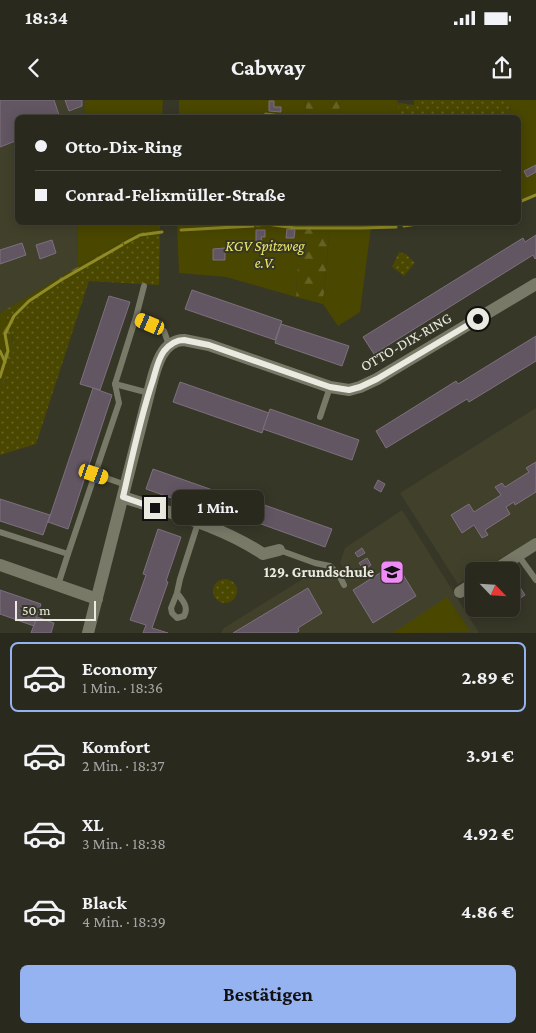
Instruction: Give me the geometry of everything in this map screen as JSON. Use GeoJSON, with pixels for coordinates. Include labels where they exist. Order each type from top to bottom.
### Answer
{"type":"FeatureCollection","features":[{"type":"Feature","properties":{"kind":"street","name":"OTTO-DIX-RING"},"geometry":{"type":"LineString","coordinates":[[169,345],[184,340],[209,345],[330,387],[349,390],[377,379],[536,284]]}},
{"type":"Feature","properties":{"kind":"street"},"geometry":{"type":"LineString","coordinates":[[88,633],[148,393],[158,363],[169,345]]}},
{"type":"Feature","properties":{"kind":"street"},"geometry":{"type":"LineString","coordinates":[[124,491],[245,542],[263,554],[279,550]]}},
{"type":"Feature","properties":{"kind":"street"},"geometry":{"type":"LineString","coordinates":[[507,562],[536,544]]}},
{"type":"Feature","properties":{"kind":"street"},"geometry":{"type":"LineString","coordinates":[[0,565],[97,599]]}},
{"type":"Feature","properties":{"kind":"street"},"geometry":{"type":"LineString","coordinates":[[460,592],[465,589]]}},
{"type":"Feature","properties":{"kind":"lane"},"geometry":{"type":"LineString","coordinates":[[58,585],[119,403],[115,384],[144,286]]}},
{"type":"Feature","properties":{"kind":"lane"},"geometry":{"type":"LineString","coordinates":[[136,318],[164,331],[169,345]]}},
{"type":"Feature","properties":{"kind":"lane"},"geometry":{"type":"LineString","coordinates":[[115,384],[148,393]]}},
{"type":"Feature","properties":{"kind":"lane"},"geometry":{"type":"LineString","coordinates":[[320,417],[330,387]]}},
{"type":"Feature","properties":{"kind":"lane"},"geometry":{"type":"LineString","coordinates":[[94,474],[124,491]]}},
{"type":"Feature","properties":{"kind":"lane"},"geometry":{"type":"LineString","coordinates":[[177,593],[198,523]]}},
{"type":"Feature","properties":{"kind":"lane"},"geometry":{"type":"LineString","coordinates":[[0,532],[68,554]]}},
{"type":"Feature","properties":{"kind":"lane"},"geometry":{"type":"LineString","coordinates":[[279,550],[330,566],[339,575],[344,585]]}},
{"type":"Feature","properties":{"kind":"lane"},"geometry":{"type":"LineString","coordinates":[[518,555],[536,580]]}},
{"type":"Feature","properties":{"kind":"shaded area"},"geometry":{"type":"Polygon","coordinates":[[[0,100],[85,100],[84,115],[15,115],[15,225],[78,225],[77,267],[0,313],[0,100]]]}},
{"type":"Feature","properties":{"kind":"shaded area"},"geometry":{"type":"Polygon","coordinates":[[[536,408],[536,537],[495,562],[465,562],[465,580],[458,584],[400,493],[536,408]]]}},
{"type":"Feature","properties":{"kind":"shaded area","name":"129. Grundschule"},"geometry":{"type":"Polygon","coordinates":[[[402,510],[465,611],[465,618],[470,618],[479,633],[221,633],[224,628],[319,569],[330,573],[335,578],[344,571],[340,563],[345,548],[402,510]]]}},
{"type":"Feature","properties":{"kind":"green space"},"geometry":{"type":"Polygon","coordinates":[[[85,100],[163,100],[162,115],[84,115],[85,100]]]}},
{"type":"Feature","properties":{"kind":"green space"},"geometry":{"type":"Polygon","coordinates":[[[179,100],[306,100],[305,115],[179,115],[179,100]]]}},
{"type":"Feature","properties":{"kind":"green space"},"geometry":{"type":"Polygon","coordinates":[[[306,100],[343,100],[340,104],[339,115],[305,115],[306,100]]]}},
{"type":"Feature","properties":{"kind":"green space"},"geometry":{"type":"Polygon","coordinates":[[[343,100],[397,100],[398,115],[339,115],[340,104],[343,100]]]}},
{"type":"Feature","properties":{"kind":"green space"},"geometry":{"type":"Polygon","coordinates":[[[414,100],[512,100],[509,115],[398,115],[398,103],[414,105],[414,100]]]}},
{"type":"Feature","properties":{"kind":"green space"},"geometry":{"type":"Polygon","coordinates":[[[512,100],[536,100],[536,193],[521,199],[521,115],[510,115],[512,100]]]}},
{"type":"Feature","properties":{"kind":"green space"},"geometry":{"type":"Polygon","coordinates":[[[78,225],[160,225],[160,229],[138,233],[77,267],[78,225]]]}},
{"type":"Feature","properties":{"kind":"green space","name":"KGV Spitzweg e.V."},"geometry":{"type":"Polygon","coordinates":[[[177,225],[300,225],[296,297],[226,277],[179,273],[177,225]]]}},
{"type":"Feature","properties":{"kind":"green space"},"geometry":{"type":"Polygon","coordinates":[[[300,225],[330,225],[323,304],[296,297],[300,225]]]}},
{"type":"Feature","properties":{"kind":"green space"},"geometry":{"type":"Polygon","coordinates":[[[330,225],[396,225],[371,227],[360,312],[338,326],[323,304],[330,225]]]}},
{"type":"Feature","properties":{"kind":"green space"},"geometry":{"type":"Polygon","coordinates":[[[160,229],[159,285],[89,281],[36,444],[0,455],[0,387],[5,381],[13,340],[6,315],[79,271],[77,267],[138,233],[160,229]]]}},
{"type":"Feature","properties":{"kind":"green space"},"geometry":{"type":"Polygon","coordinates":[[[399,252],[406,254],[415,263],[404,276],[392,267],[399,252]]]}},
{"type":"Feature","properties":{"kind":"green space"},"geometry":{"type":"Polygon","coordinates":[[[77,267],[79,271],[6,315],[12,335],[13,351],[9,370],[0,387],[0,313],[77,267]]]}},
{"type":"Feature","properties":{"kind":"green space"},"geometry":{"type":"Polygon","coordinates":[[[225,579],[230,580],[236,586],[236,596],[230,602],[225,603],[220,602],[214,596],[213,591],[214,586],[220,580],[225,579]]]}},
{"type":"Feature","properties":{"kind":"green space"},"geometry":{"type":"Polygon","coordinates":[[[447,597],[471,632],[393,633],[447,597]]]}},
{"type":"Feature","properties":{"kind":"building"},"geometry":{"type":"Polygon","coordinates":[[[0,100],[54,100],[59,115],[15,115],[15,141],[0,147],[0,100]]]}},
{"type":"Feature","properties":{"kind":"building"},"geometry":{"type":"Polygon","coordinates":[[[65,100],[82,100],[82,106],[69,111],[65,100]]]}},
{"type":"Feature","properties":{"kind":"building"},"geometry":{"type":"Polygon","coordinates":[[[269,101],[274,101],[274,107],[281,107],[281,112],[269,111],[269,101]]]}},
{"type":"Feature","properties":{"kind":"building"},"geometry":{"type":"Polygon","coordinates":[[[265,113],[281,115],[265,115],[265,113]]]}},
{"type":"Feature","properties":{"kind":"building"},"geometry":{"type":"Polygon","coordinates":[[[536,165],[536,172],[527,177],[524,171],[536,165]]]}},
{"type":"Feature","properties":{"kind":"building"},"geometry":{"type":"Polygon","coordinates":[[[287,229],[295,230],[294,238],[286,238],[287,229]]]}},
{"type":"Feature","properties":{"kind":"building"},"geometry":{"type":"Polygon","coordinates":[[[256,230],[265,230],[265,237],[261,237],[262,241],[256,241],[256,230]]]}},
{"type":"Feature","properties":{"kind":"building"},"geometry":{"type":"Polygon","coordinates":[[[536,235],[535,259],[533,255],[374,354],[363,337],[523,238],[525,242],[536,235]]]}},
{"type":"Feature","properties":{"kind":"building"},"geometry":{"type":"Polygon","coordinates":[[[52,240],[56,253],[40,259],[36,245],[52,240]]]}},
{"type":"Feature","properties":{"kind":"building"},"geometry":{"type":"Polygon","coordinates":[[[22,243],[26,255],[0,264],[0,250],[22,243]]]}},
{"type":"Feature","properties":{"kind":"building"},"geometry":{"type":"Polygon","coordinates":[[[225,248],[225,260],[213,260],[213,249],[225,248]]]}},
{"type":"Feature","properties":{"kind":"building"},"geometry":{"type":"Polygon","coordinates":[[[192,290],[282,321],[275,340],[185,309],[192,290]]]}},
{"type":"Feature","properties":{"kind":"building"},"geometry":{"type":"Polygon","coordinates":[[[109,296],[130,302],[100,390],[80,384],[109,296]]]}},
{"type":"Feature","properties":{"kind":"building"},"geometry":{"type":"Polygon","coordinates":[[[281,324],[349,346],[342,366],[275,343],[281,324]]]}},
{"type":"Feature","properties":{"kind":"building"},"geometry":{"type":"Polygon","coordinates":[[[536,336],[536,361],[469,402],[467,399],[386,448],[376,431],[456,381],[458,384],[536,336]]]}},
{"type":"Feature","properties":{"kind":"building"},"geometry":{"type":"Polygon","coordinates":[[[180,382],[269,413],[262,433],[173,402],[180,382]]]}},
{"type":"Feature","properties":{"kind":"building"},"geometry":{"type":"Polygon","coordinates":[[[93,388],[112,395],[68,529],[48,522],[93,388]]]}},
{"type":"Feature","properties":{"kind":"building"},"geometry":{"type":"Polygon","coordinates":[[[270,409],[359,440],[352,460],[263,429],[270,409]]]}},
{"type":"Feature","properties":{"kind":"building"},"geometry":{"type":"Polygon","coordinates":[[[536,462],[536,492],[515,505],[514,502],[506,507],[510,514],[485,530],[488,535],[482,538],[474,525],[462,533],[451,515],[469,504],[474,512],[501,495],[495,487],[502,483],[505,487],[529,472],[526,468],[536,462]]]}},
{"type":"Feature","properties":{"kind":"building"},"geometry":{"type":"Polygon","coordinates":[[[153,469],[241,500],[234,520],[146,489],[153,469]]]}},
{"type":"Feature","properties":{"kind":"building"},"geometry":{"type":"Polygon","coordinates":[[[378,480],[385,484],[381,492],[374,488],[378,480]]]}},
{"type":"Feature","properties":{"kind":"building"},"geometry":{"type":"Polygon","coordinates":[[[242,497],[332,529],[325,547],[236,515],[242,497]]]}},
{"type":"Feature","properties":{"kind":"building"},"geometry":{"type":"Polygon","coordinates":[[[0,499],[50,515],[43,535],[0,521],[0,499]]]}},
{"type":"Feature","properties":{"kind":"building"},"geometry":{"type":"Polygon","coordinates":[[[158,529],[181,537],[152,628],[168,633],[143,633],[146,625],[130,620],[146,575],[143,574],[158,529]]]}},
{"type":"Feature","properties":{"kind":"building"},"geometry":{"type":"Polygon","coordinates":[[[362,548],[365,553],[358,557],[355,553],[362,548]]]}},
{"type":"Feature","properties":{"kind":"building"},"geometry":{"type":"Polygon","coordinates":[[[367,558],[371,565],[364,570],[359,563],[367,558]]]}},
{"type":"Feature","properties":{"kind":"building"},"geometry":{"type":"Polygon","coordinates":[[[396,563],[416,596],[373,623],[353,590],[396,563]]]}},
{"type":"Feature","properties":{"kind":"building"},"geometry":{"type":"Polygon","coordinates":[[[520,587],[525,595],[520,598],[520,587]]]}},
{"type":"Feature","properties":{"kind":"building","name":"129. Grundschule"},"geometry":{"type":"Polygon","coordinates":[[[308,588],[322,613],[298,628],[299,631],[296,633],[233,633],[308,588]]]}},
{"type":"Feature","properties":{"kind":"building"},"geometry":{"type":"Polygon","coordinates":[[[0,590],[41,604],[34,626],[0,614],[0,590]]]}},
{"type":"Feature","properties":{"kind":"building"},"geometry":{"type":"Polygon","coordinates":[[[37,617],[54,623],[51,633],[31,633],[37,617]]]}},
{"type":"Feature","properties":{"kind":"waterway"},"geometry":{"type":"LineString","coordinates":[[521,201],[536,195]]}},
{"type":"Feature","properties":{"kind":"waterway"},"geometry":{"type":"LineString","coordinates":[[274,225],[295,228],[396,227]]}},
{"type":"Feature","properties":{"kind":"waterway"},"geometry":{"type":"LineString","coordinates":[[404,226],[410,225]]}},
{"type":"Feature","properties":{"kind":"waterway"},"geometry":{"type":"LineString","coordinates":[[181,230],[253,226]]}},
{"type":"Feature","properties":{"kind":"waterway"},"geometry":{"type":"LineString","coordinates":[[125,243],[140,235],[162,232]]}},
{"type":"Feature","properties":{"kind":"waterway"},"geometry":{"type":"LineString","coordinates":[[0,377],[8,351],[5,334],[14,316],[29,301],[122,245]]}},
{"type":"Feature","properties":{"kind":"waterway"},"geometry":{"type":"LineString","coordinates":[[0,351],[5,362]]}},
{"type":"Feature","properties":{"kind":"place","name":"129. Grundschule"},"geometry":{"type":"Point","coordinates":[392,572]}},
{"type":"Feature","properties":{"kind":"route"},"geometry":{"type":"LineString","coordinates":[[155,508],[123,497],[148,393],[158,363],[169,345],[184,340],[209,345],[325,386],[349,390],[377,379],[478,319]]}}]}
